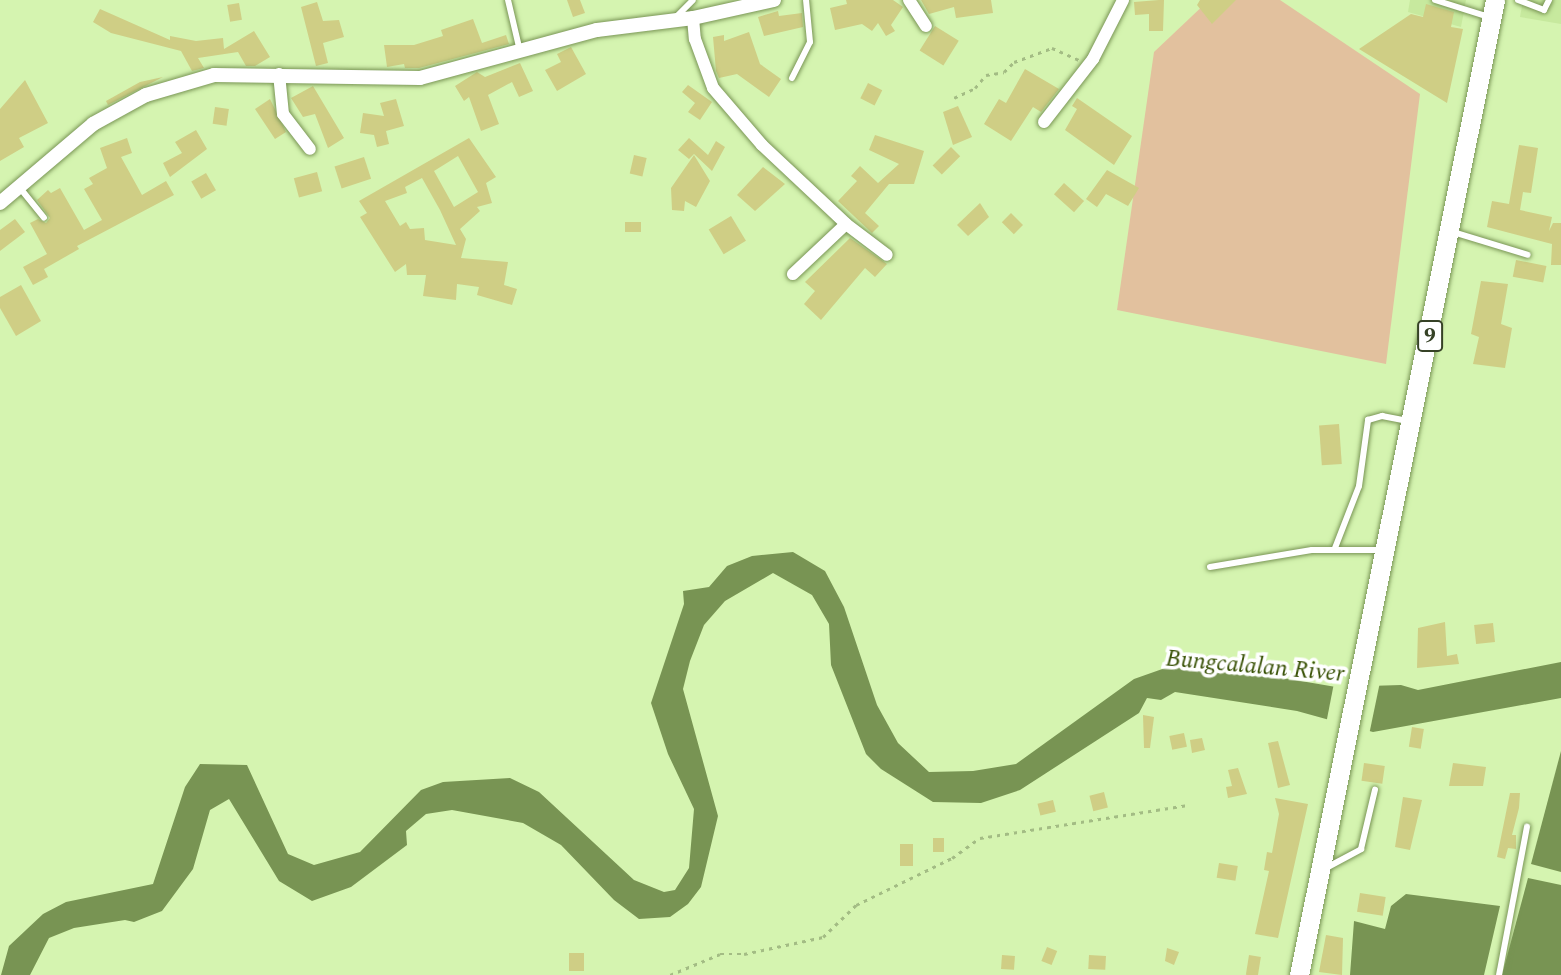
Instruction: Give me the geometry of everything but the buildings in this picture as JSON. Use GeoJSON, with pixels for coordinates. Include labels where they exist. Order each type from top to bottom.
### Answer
{"type":"FeatureCollection","features":[{"type":"Feature","properties":{"kind":"highway","name":"9"},"geometry":{"type":"LineString","coordinates":[[1299,975],[1451,231],[1493,9]]}},
{"type":"Feature","properties":{"kind":"street"},"geometry":{"type":"LineString","coordinates":[[0,203],[93,124],[146,96],[214,75],[420,78],[610,27],[693,18],[774,0]]}},
{"type":"Feature","properties":{"kind":"street"},"geometry":{"type":"LineString","coordinates":[[909,0],[926,26]]}},
{"type":"Feature","properties":{"kind":"street"},"geometry":{"type":"LineString","coordinates":[[1044,122],[1093,59],[1123,0]]}},
{"type":"Feature","properties":{"kind":"street"},"geometry":{"type":"LineString","coordinates":[[693,18],[695,39],[713,88],[769,152],[846,224],[887,255]]}},
{"type":"Feature","properties":{"kind":"street"},"geometry":{"type":"LineString","coordinates":[[279,74],[283,114],[310,149]]}},
{"type":"Feature","properties":{"kind":"street"},"geometry":{"type":"LineString","coordinates":[[793,274],[846,224]]}},
{"type":"Feature","properties":{"kind":"lane"},"geometry":{"type":"LineString","coordinates":[[508,0],[520,51]]}},
{"type":"Feature","properties":{"kind":"lane"},"geometry":{"type":"LineString","coordinates":[[674,19],[693,0]]}},
{"type":"Feature","properties":{"kind":"lane"},"geometry":{"type":"LineString","coordinates":[[792,78],[810,41],[806,0]]}},
{"type":"Feature","properties":{"kind":"lane"},"geometry":{"type":"LineString","coordinates":[[1434,0],[1493,9]]}},
{"type":"Feature","properties":{"kind":"lane"},"geometry":{"type":"LineString","coordinates":[[1518,0],[1544,10],[1549,0]]}},
{"type":"Feature","properties":{"kind":"lane"},"geometry":{"type":"LineString","coordinates":[[19,186],[44,218]]}},
{"type":"Feature","properties":{"kind":"lane"},"geometry":{"type":"LineString","coordinates":[[1451,231],[1528,255]]}},
{"type":"Feature","properties":{"kind":"lane"},"geometry":{"type":"LineString","coordinates":[[1335,548],[1359,486],[1368,420],[1382,416],[1412,422]]}},
{"type":"Feature","properties":{"kind":"lane"},"geometry":{"type":"LineString","coordinates":[[1210,567],[1335,548],[1386,551]]}},
{"type":"Feature","properties":{"kind":"lane"},"geometry":{"type":"LineString","coordinates":[[1321,871],[1361,849],[1376,790]]}},
{"type":"Feature","properties":{"kind":"lane"},"geometry":{"type":"LineString","coordinates":[[1499,975],[1527,827]]}},
{"type":"Feature","properties":{"kind":"path"},"geometry":{"type":"LineString","coordinates":[[954,98],[975,88],[986,75],[1004,72],[1014,62],[1052,48],[1078,60],[1093,59]]}},
{"type":"Feature","properties":{"kind":"path"},"geometry":{"type":"LineString","coordinates":[[670,975],[720,954],[744,954],[823,937],[856,905],[952,858],[980,838],[1189,805]]}},
{"type":"Feature","properties":{"kind":"shaded area"},"geometry":{"type":"Polygon","coordinates":[[[1209,0],[1280,0],[1420,94],[1386,364],[1117,310],[1154,52],[1209,0]]]}},
{"type":"Feature","properties":{"kind":"shaded area"},"geometry":{"type":"Polygon","coordinates":[[[1410,0],[1466,0],[1461,27],[1408,12],[1410,0]]]}},
{"type":"Feature","properties":{"kind":"shaded area"},"geometry":{"type":"Polygon","coordinates":[[[1523,0],[1561,0],[1561,24],[1520,17],[1523,0]]]}},
{"type":"Feature","properties":{"kind":"shaded area"},"geometry":{"type":"Polygon","coordinates":[[[793,552],[825,571],[844,607],[877,705],[898,743],[929,772],[973,771],[1016,764],[1134,679],[1168,667],[1237,670],[1336,687],[1401,685],[1418,690],[1561,662],[1561,698],[1373,732],[1297,711],[1175,692],[1161,700],[1147,698],[1139,713],[1020,790],[981,803],[933,802],[881,769],[866,754],[831,665],[829,624],[812,595],[773,573],[725,601],[704,625],[690,661],[683,689],[718,816],[701,887],[688,904],[670,917],[639,919],[614,900],[561,845],[523,823],[452,810],[426,814],[406,831],[407,845],[351,887],[312,901],[279,881],[229,799],[210,810],[193,869],[162,911],[134,922],[125,920],[74,928],[49,938],[30,975],[1,975],[9,946],[43,914],[66,902],[153,884],[185,787],[200,764],[247,765],[288,854],[314,865],[360,852],[421,790],[443,782],[510,778],[539,792],[634,880],[664,892],[675,890],[689,868],[694,809],[668,754],[651,703],[684,604],[683,591],[709,587],[727,566],[752,556],[793,552]]]}},
{"type":"Feature","properties":{"kind":"shaded area"},"geometry":{"type":"Polygon","coordinates":[[[1561,751],[1561,872],[1531,864],[1561,751]]]}},
{"type":"Feature","properties":{"kind":"shaded area"},"geometry":{"type":"Polygon","coordinates":[[[1528,878],[1561,885],[1561,975],[1502,975],[1528,878]]]}},
{"type":"Feature","properties":{"kind":"shaded area"},"geometry":{"type":"Polygon","coordinates":[[[1406,894],[1500,906],[1484,975],[1350,975],[1354,921],[1385,929],[1391,906],[1406,894]]]}},
{"type":"Feature","properties":{"kind":"pier"},"geometry":{"type":"Polygon","coordinates":[[[1380,682],[1369,735],[1326,724],[1334,683],[1380,682]]]}},
{"type":"Feature","properties":{"kind":"water label","name":"Bungcalalan River"},"geometry":{"type":"Point","coordinates":[1255,667]}}]}
